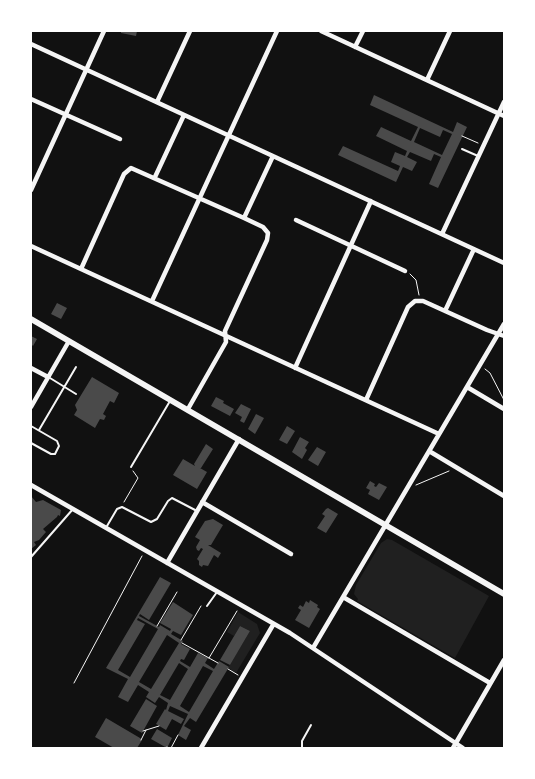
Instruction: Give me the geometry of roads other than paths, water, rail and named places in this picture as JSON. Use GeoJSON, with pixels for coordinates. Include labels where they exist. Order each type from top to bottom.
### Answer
{"type":"FeatureCollection","features":[{"type":"Feature","properties":{"kind":"street"},"geometry":{"type":"LineString","coordinates":[[31,190],[104,31]]}},
{"type":"Feature","properties":{"kind":"street"},"geometry":{"type":"LineString","coordinates":[[157,102],[190,31]]}},
{"type":"Feature","properties":{"kind":"street"},"geometry":{"type":"LineString","coordinates":[[152,302],[277,31]]}},
{"type":"Feature","properties":{"kind":"street"},"geometry":{"type":"LineString","coordinates":[[321,31],[504,116]]}},
{"type":"Feature","properties":{"kind":"street"},"geometry":{"type":"LineString","coordinates":[[355,47],[363,31]]}},
{"type":"Feature","properties":{"kind":"street"},"geometry":{"type":"LineString","coordinates":[[427,80],[450,31]]}},
{"type":"Feature","properties":{"kind":"street"},"geometry":{"type":"LineString","coordinates":[[31,44],[504,263]]}},
{"type":"Feature","properties":{"kind":"street"},"geometry":{"type":"LineString","coordinates":[[31,99],[120,139]]}},
{"type":"Feature","properties":{"kind":"street"},"geometry":{"type":"LineString","coordinates":[[442,234],[504,102]]}},
{"type":"Feature","properties":{"kind":"street"},"geometry":{"type":"LineString","coordinates":[[155,177],[184,115]]}},
{"type":"Feature","properties":{"kind":"street"},"geometry":{"type":"LineString","coordinates":[[244,218],[273,156]]}},
{"type":"Feature","properties":{"kind":"street"},"geometry":{"type":"LineString","coordinates":[[81,269],[124,174],[129,168],[134,168],[155,177],[244,218],[263,227],[268,233],[267,240],[225,331],[226,342],[188,409]]}},
{"type":"Feature","properties":{"kind":"street"},"geometry":{"type":"LineString","coordinates":[[295,368],[371,202]]}},
{"type":"Feature","properties":{"kind":"street"},"geometry":{"type":"LineString","coordinates":[[296,220],[405,270]]}},
{"type":"Feature","properties":{"kind":"street"},"geometry":{"type":"LineString","coordinates":[[31,246],[439,434]]}},
{"type":"Feature","properties":{"kind":"street"},"geometry":{"type":"LineString","coordinates":[[445,311],[474,249]]}},
{"type":"Feature","properties":{"kind":"street"},"geometry":{"type":"LineString","coordinates":[[366,400],[408,307],[415,301],[423,301],[504,336]]}},
{"type":"Feature","properties":{"kind":"street"},"geometry":{"type":"LineString","coordinates":[[31,319],[504,594]]}},
{"type":"Feature","properties":{"kind":"street"},"geometry":{"type":"LineString","coordinates":[[313,648],[504,324]]}},
{"type":"Feature","properties":{"kind":"street"},"geometry":{"type":"LineString","coordinates":[[31,407],[69,341]]}},
{"type":"Feature","properties":{"kind":"street"},"geometry":{"type":"LineString","coordinates":[[31,368],[48,377]]}},
{"type":"Feature","properties":{"kind":"street"},"geometry":{"type":"LineString","coordinates":[[467,387],[504,409]]}},
{"type":"Feature","properties":{"kind":"street"},"geometry":{"type":"LineString","coordinates":[[167,564],[239,439]]}},
{"type":"Feature","properties":{"kind":"street"},"geometry":{"type":"LineString","coordinates":[[429,451],[504,496]]}},
{"type":"Feature","properties":{"kind":"street"},"geometry":{"type":"LineString","coordinates":[[31,485],[313,648],[454,746],[463,748]]}},
{"type":"Feature","properties":{"kind":"street"},"geometry":{"type":"LineString","coordinates":[[202,502],[291,554]]}},
{"type":"Feature","properties":{"kind":"street"},"geometry":{"type":"LineString","coordinates":[[343,597],[490,683]]}},
{"type":"Feature","properties":{"kind":"street"},"geometry":{"type":"LineString","coordinates":[[201,748],[273,625]]}},
{"type":"Feature","properties":{"kind":"street"},"geometry":{"type":"LineString","coordinates":[[454,746],[504,660]]}},
{"type":"Feature","properties":{"kind":"lane"},"geometry":{"type":"LineString","coordinates":[[462,149],[478,156]]}},
{"type":"Feature","properties":{"kind":"lane"},"geometry":{"type":"LineString","coordinates":[[39,430],[76,367]]}},
{"type":"Feature","properties":{"kind":"lane"},"geometry":{"type":"LineString","coordinates":[[48,377],[76,394]]}},
{"type":"Feature","properties":{"kind":"lane"},"geometry":{"type":"LineString","coordinates":[[131,467],[171,399]]}},
{"type":"Feature","properties":{"kind":"lane"},"geometry":{"type":"LineString","coordinates":[[31,426],[58,442],[59,447],[55,454],[51,454],[31,443]]}},
{"type":"Feature","properties":{"kind":"lane"},"geometry":{"type":"LineString","coordinates":[[106,528],[117,509],[122,507],[151,522],[157,519],[168,501],[172,498],[197,511]]}},
{"type":"Feature","properties":{"kind":"lane"},"geometry":{"type":"LineString","coordinates":[[31,557],[73,509]]}},
{"type":"Feature","properties":{"kind":"lane"},"geometry":{"type":"LineString","coordinates":[[207,606],[217,592]]}},
{"type":"Feature","properties":{"kind":"lane"},"geometry":{"type":"LineString","coordinates":[[302,748],[302,741],[311,725]]}}]}
